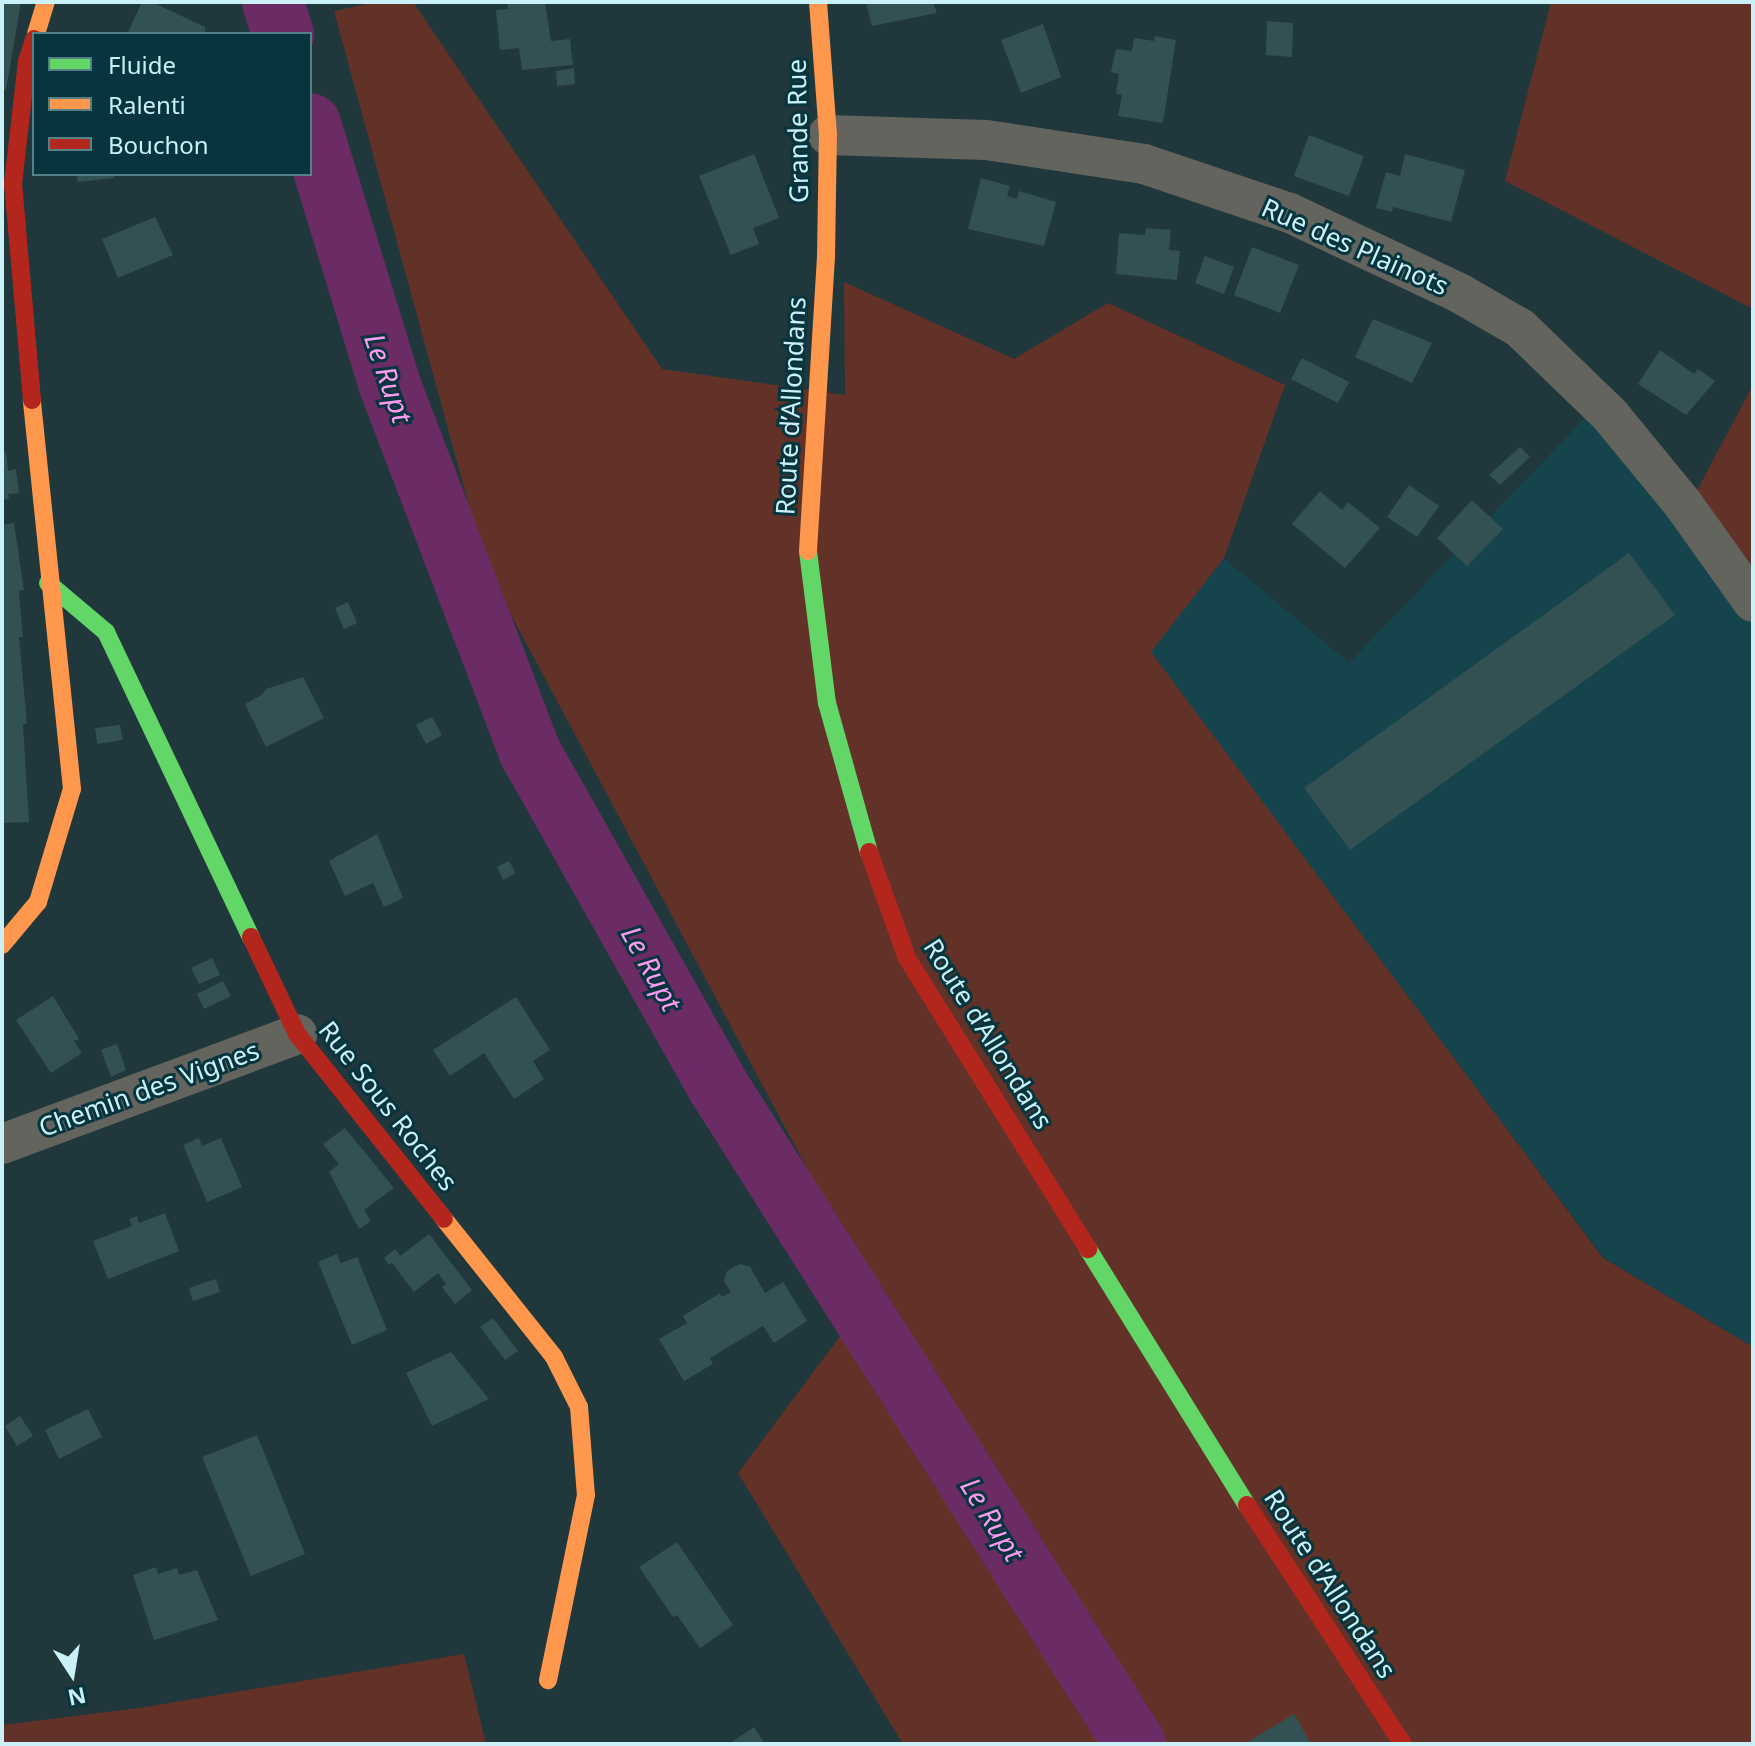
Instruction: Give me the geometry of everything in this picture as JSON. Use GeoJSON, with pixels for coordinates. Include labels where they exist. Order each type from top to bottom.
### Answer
{"type":"FeatureCollection","features":[{"type":"Feature","properties":{"kind":"street"},"geometry":{"type":"LineString","coordinates":[[37,32],[46,2]]}},
{"type":"Feature","properties":{"kind":"street","name":"Grande Rue"},"geometry":{"type":"LineString","coordinates":[[818,2],[828,135],[826,258]]}},
{"type":"Feature","properties":{"kind":"street"},"geometry":{"type":"LineString","coordinates":[[2,945],[38,902],[72,789],[48,583],[13,184],[27,61],[32,46]]}},
{"type":"Feature","properties":{"kind":"street","name":"Rue des Plainots"},"geometry":{"type":"LineString","coordinates":[[828,135],[986,140],[1144,164],[1290,213],[1461,294],[1520,328],[1610,415],[1683,504],[1753,602]]}},
{"type":"Feature","properties":{"kind":"street","name":"Route d’Allondans"},"geometry":{"type":"LineString","coordinates":[[826,258],[808,553],[827,703],[864,839],[907,958],[1286,1567],[1403,1744]]}},
{"type":"Feature","properties":{"kind":"street","name":"Rue Sous Roches"},"geometry":{"type":"LineString","coordinates":[[48,583],[106,632],[297,1034],[554,1357],[579,1407],[586,1495],[548,1680]]}},
{"type":"Feature","properties":{"kind":"street","name":"Chemin des Vignes"},"geometry":{"type":"LineString","coordinates":[[2,1144],[297,1034]]}},
{"type":"Feature","properties":{"kind":"shaded area"},"geometry":{"type":"Polygon","coordinates":[[[376,2],[413,2],[662,369],[845,395],[844,282],[1014,359],[1108,303],[1285,385],[1224,558],[1151,652],[1603,1258],[1753,1347],[1753,1744],[903,1744],[738,1473],[873,1292],[486,568],[334,11],[376,2]]]}},
{"type":"Feature","properties":{"kind":"shaded area"},"geometry":{"type":"Polygon","coordinates":[[[1551,2],[1753,2],[1753,309],[1505,181],[1551,2]]]}},
{"type":"Feature","properties":{"kind":"shaded area"},"geometry":{"type":"Polygon","coordinates":[[[1753,385],[1753,570],[1693,498],[1753,385]]]}},
{"type":"Feature","properties":{"kind":"shaded area"},"geometry":{"type":"Polygon","coordinates":[[[1610,392],[1753,570],[1753,1347],[1604,1258],[1150,652],[1224,558],[1349,663],[1610,392]]]}},
{"type":"Feature","properties":{"kind":"shaded area"},"geometry":{"type":"Polygon","coordinates":[[[464,1654],[486,1744],[2,1744],[2,1725],[139,1708],[464,1654]]]}},
{"type":"Feature","properties":{"kind":"building"},"geometry":{"type":"Polygon","coordinates":[[[2,2],[21,2],[6,90],[2,89],[2,2]]]}},
{"type":"Feature","properties":{"kind":"building"},"geometry":{"type":"Polygon","coordinates":[[[142,2],[152,2],[205,27],[205,32],[128,32],[142,2]]]}},
{"type":"Feature","properties":{"kind":"building"},"geometry":{"type":"Polygon","coordinates":[[[507,2],[545,2],[551,41],[570,39],[573,65],[522,70],[519,48],[500,50],[496,10],[508,9],[507,2]]]}},
{"type":"Feature","properties":{"kind":"building"},"geometry":{"type":"Polygon","coordinates":[[[866,2],[933,2],[937,13],[872,26],[866,2]]]}},
{"type":"Feature","properties":{"kind":"building"},"geometry":{"type":"Polygon","coordinates":[[[1267,21],[1293,23],[1292,57],[1266,55],[1267,21]]]}},
{"type":"Feature","properties":{"kind":"building"},"geometry":{"type":"Polygon","coordinates":[[[1043,24],[1061,77],[1021,93],[1001,40],[1043,24]]]}},
{"type":"Feature","properties":{"kind":"building"},"geometry":{"type":"Polygon","coordinates":[[[1155,36],[1176,40],[1163,123],[1118,116],[1122,95],[1116,94],[1119,74],[1111,72],[1116,49],[1132,51],[1134,38],[1154,41],[1155,36]]]}},
{"type":"Feature","properties":{"kind":"building"},"geometry":{"type":"Polygon","coordinates":[[[574,68],[575,84],[557,86],[556,71],[574,68]]]}},
{"type":"Feature","properties":{"kind":"building"},"geometry":{"type":"Polygon","coordinates":[[[1309,135],[1364,156],[1349,196],[1294,176],[1309,135]]]}},
{"type":"Feature","properties":{"kind":"building"},"geometry":{"type":"Polygon","coordinates":[[[754,154],[779,218],[753,228],[759,244],[731,255],[699,176],[754,154]]]}},
{"type":"Feature","properties":{"kind":"building"},"geometry":{"type":"Polygon","coordinates":[[[1405,154],[1465,170],[1451,222],[1393,207],[1392,212],[1376,208],[1386,172],[1400,176],[1405,154]]]}},
{"type":"Feature","properties":{"kind":"building"},"geometry":{"type":"Polygon","coordinates":[[[76,176],[114,176],[114,178],[78,182],[76,176]]]}},
{"type":"Feature","properties":{"kind":"building"},"geometry":{"type":"Polygon","coordinates":[[[981,178],[1010,186],[1007,196],[1017,199],[1019,191],[1056,202],[1044,246],[968,229],[981,178]]]}},
{"type":"Feature","properties":{"kind":"building"},"geometry":{"type":"Polygon","coordinates":[[[155,217],[173,255],[118,278],[102,239],[155,217]]]}},
{"type":"Feature","properties":{"kind":"building"},"geometry":{"type":"Polygon","coordinates":[[[1146,228],[1171,230],[1169,250],[1180,251],[1177,280],[1116,274],[1119,233],[1145,235],[1146,228]]]}},
{"type":"Feature","properties":{"kind":"building"},"geometry":{"type":"Polygon","coordinates":[[[1252,247],[1299,265],[1280,313],[1234,295],[1252,247]]]}},
{"type":"Feature","properties":{"kind":"building"},"geometry":{"type":"Polygon","coordinates":[[[1205,256],[1234,267],[1224,294],[1195,283],[1205,256]]]}},
{"type":"Feature","properties":{"kind":"building"},"geometry":{"type":"Polygon","coordinates":[[[1373,319],[1432,343],[1412,383],[1355,357],[1373,319]]]}},
{"type":"Feature","properties":{"kind":"building"},"geometry":{"type":"Polygon","coordinates":[[[1660,350],[1694,374],[1698,369],[1715,381],[1686,415],[1638,384],[1660,350]]]}},
{"type":"Feature","properties":{"kind":"building"},"geometry":{"type":"Polygon","coordinates":[[[1302,358],[1349,382],[1338,403],[1291,379],[1302,358]]]}},
{"type":"Feature","properties":{"kind":"building"},"geometry":{"type":"Polygon","coordinates":[[[1520,447],[1530,457],[1500,485],[1489,475],[1520,447]]]}},
{"type":"Feature","properties":{"kind":"building"},"geometry":{"type":"Polygon","coordinates":[[[2,452],[6,452],[8,471],[16,469],[19,493],[8,494],[9,499],[2,500],[2,452]]]}},
{"type":"Feature","properties":{"kind":"building"},"geometry":{"type":"Polygon","coordinates":[[[1409,485],[1439,506],[1417,537],[1387,517],[1409,485]]]}},
{"type":"Feature","properties":{"kind":"building"},"geometry":{"type":"Polygon","coordinates":[[[1320,491],[1342,510],[1348,502],[1380,528],[1345,568],[1292,524],[1320,491]]]}},
{"type":"Feature","properties":{"kind":"building"},"geometry":{"type":"Polygon","coordinates":[[[1472,500],[1503,529],[1467,566],[1437,538],[1472,500]]]}},
{"type":"Feature","properties":{"kind":"building"},"geometry":{"type":"Polygon","coordinates":[[[14,523],[24,590],[19,591],[23,637],[19,637],[27,723],[23,725],[29,822],[2,823],[2,525],[14,523]]]}},
{"type":"Feature","properties":{"kind":"building"},"geometry":{"type":"Polygon","coordinates":[[[1629,553],[1675,615],[1350,850],[1304,788],[1629,553]]]}},
{"type":"Feature","properties":{"kind":"building"},"geometry":{"type":"Polygon","coordinates":[[[348,602],[357,623],[344,629],[335,608],[348,602]]]}},
{"type":"Feature","properties":{"kind":"building"},"geometry":{"type":"Polygon","coordinates":[[[303,677],[324,718],[266,747],[245,704],[262,695],[266,689],[303,677]]]}},
{"type":"Feature","properties":{"kind":"building"},"geometry":{"type":"Polygon","coordinates":[[[432,717],[442,735],[426,744],[416,725],[432,717]]]}},
{"type":"Feature","properties":{"kind":"building"},"geometry":{"type":"Polygon","coordinates":[[[120,725],[123,740],[97,744],[95,728],[120,725]]]}},
{"type":"Feature","properties":{"kind":"building"},"geometry":{"type":"Polygon","coordinates":[[[377,834],[403,898],[384,907],[373,883],[345,896],[329,861],[377,834]]]}},
{"type":"Feature","properties":{"kind":"building"},"geometry":{"type":"Polygon","coordinates":[[[509,861],[516,873],[503,880],[497,867],[509,861]]]}},
{"type":"Feature","properties":{"kind":"building"},"geometry":{"type":"Polygon","coordinates":[[[212,958],[220,975],[199,984],[191,968],[212,958]]]}},
{"type":"Feature","properties":{"kind":"building"},"geometry":{"type":"Polygon","coordinates":[[[223,981],[231,996],[204,1009],[197,994],[223,981]]]}},
{"type":"Feature","properties":{"kind":"building"},"geometry":{"type":"Polygon","coordinates":[[[53,996],[79,1039],[74,1041],[82,1053],[51,1073],[16,1020],[53,996]]]}},
{"type":"Feature","properties":{"kind":"building"},"geometry":{"type":"Polygon","coordinates":[[[516,997],[550,1050],[533,1061],[544,1079],[514,1099],[484,1053],[450,1076],[433,1050],[516,997]]]}},
{"type":"Feature","properties":{"kind":"building"},"geometry":{"type":"Polygon","coordinates":[[[117,1044],[126,1070],[111,1077],[101,1050],[117,1044]]]}},
{"type":"Feature","properties":{"kind":"building"},"geometry":{"type":"Polygon","coordinates":[[[345,1128],[394,1188],[364,1210],[371,1221],[359,1229],[329,1172],[339,1164],[323,1144],[345,1128]]]}},
{"type":"Feature","properties":{"kind":"building"},"geometry":{"type":"Polygon","coordinates":[[[199,1138],[202,1146],[221,1138],[242,1187],[207,1202],[183,1145],[199,1138]]]}},
{"type":"Feature","properties":{"kind":"building"},"geometry":{"type":"Polygon","coordinates":[[[165,1213],[179,1251],[108,1279],[93,1241],[132,1226],[129,1219],[137,1216],[139,1223],[165,1213]]]}},
{"type":"Feature","properties":{"kind":"building"},"geometry":{"type":"Polygon","coordinates":[[[429,1234],[472,1290],[455,1304],[442,1287],[446,1284],[438,1273],[414,1292],[392,1263],[389,1265],[384,1258],[395,1249],[400,1256],[429,1234]]]}},
{"type":"Feature","properties":{"kind":"building"},"geometry":{"type":"Polygon","coordinates":[[[337,1254],[341,1263],[357,1257],[387,1330],[352,1345],[318,1262],[337,1254]]]}},
{"type":"Feature","properties":{"kind":"building"},"geometry":{"type":"Polygon","coordinates":[[[740,1264],[750,1267],[765,1293],[783,1282],[807,1321],[774,1343],[763,1326],[710,1358],[713,1364],[684,1381],[659,1339],[687,1323],[683,1316],[720,1293],[722,1297],[731,1292],[724,1281],[727,1271],[740,1264]]]}},
{"type":"Feature","properties":{"kind":"building"},"geometry":{"type":"Polygon","coordinates":[[[216,1279],[220,1292],[193,1301],[189,1288],[216,1279]]]}},
{"type":"Feature","properties":{"kind":"building"},"geometry":{"type":"Polygon","coordinates":[[[493,1318],[518,1351],[505,1360],[480,1327],[493,1318]]]}},
{"type":"Feature","properties":{"kind":"building"},"geometry":{"type":"Polygon","coordinates":[[[451,1352],[489,1399],[432,1426],[406,1373],[451,1352]]]}},
{"type":"Feature","properties":{"kind":"building"},"geometry":{"type":"Polygon","coordinates":[[[88,1409],[102,1437],[59,1459],[45,1430],[88,1409]]]}},
{"type":"Feature","properties":{"kind":"building"},"geometry":{"type":"Polygon","coordinates":[[[20,1416],[33,1436],[17,1446],[5,1426],[20,1416]]]}},
{"type":"Feature","properties":{"kind":"building"},"geometry":{"type":"Polygon","coordinates":[[[257,1435],[305,1554],[251,1576],[202,1457],[257,1435]]]}},
{"type":"Feature","properties":{"kind":"building"},"geometry":{"type":"Polygon","coordinates":[[[677,1542],[733,1625],[700,1648],[677,1615],[673,1617],[639,1567],[677,1542]]]}},
{"type":"Feature","properties":{"kind":"building"},"geometry":{"type":"Polygon","coordinates":[[[156,1567],[158,1574],[177,1568],[179,1575],[197,1570],[218,1620],[154,1640],[133,1575],[156,1567]]]}},
{"type":"Feature","properties":{"kind":"building"},"geometry":{"type":"Polygon","coordinates":[[[1294,1714],[1311,1744],[1244,1744],[1294,1714]]]}},
{"type":"Feature","properties":{"kind":"building"},"geometry":{"type":"Polygon","coordinates":[[[754,1727],[765,1744],[729,1744],[754,1727]]]}},
{"type":"Feature","properties":{"kind":"waterway","name":"Le Rupt"},"geometry":{"type":"LineString","coordinates":[[273,2],[282,32]]}},
{"type":"Feature","properties":{"kind":"waterway","name":"Le Rupt"},"geometry":{"type":"LineString","coordinates":[[312,131],[389,383],[531,754],[718,1086],[1135,1744]]}},
{"type":"Feature","properties":{"kind":"traffic: fast"},"geometry":{"type":"LineString","coordinates":[[808,551],[827,703],[869,852]]}},
{"type":"Feature","properties":{"kind":"traffic: fast"},"geometry":{"type":"LineString","coordinates":[[48,583],[106,632],[251,937]]}},
{"type":"Feature","properties":{"kind":"traffic: fast"},"geometry":{"type":"LineString","coordinates":[[1088,1249],[1247,1505]]}},
{"type":"Feature","properties":{"kind":"traffic: slow"},"geometry":{"type":"LineString","coordinates":[[37,32],[46,2]]}},
{"type":"Feature","properties":{"kind":"traffic: slow"},"geometry":{"type":"LineString","coordinates":[[808,551],[826,258],[828,135],[818,2]]}},
{"type":"Feature","properties":{"kind":"traffic: slow"},"geometry":{"type":"LineString","coordinates":[[2,945],[38,902],[72,789],[32,400]]}},
{"type":"Feature","properties":{"kind":"traffic: slow"},"geometry":{"type":"LineString","coordinates":[[444,1219],[554,1357],[579,1407],[586,1495],[548,1680]]}},
{"type":"Feature","properties":{"kind":"traffic: jam"},"geometry":{"type":"LineString","coordinates":[[32,45],[27,61],[13,184],[32,400]]}},
{"type":"Feature","properties":{"kind":"traffic: jam"},"geometry":{"type":"LineString","coordinates":[[869,852],[907,958],[1088,1249]]}},
{"type":"Feature","properties":{"kind":"traffic: jam"},"geometry":{"type":"LineString","coordinates":[[251,937],[297,1034],[444,1219]]}},
{"type":"Feature","properties":{"kind":"traffic: jam"},"geometry":{"type":"LineString","coordinates":[[1247,1505],[1403,1744]]}}]}
